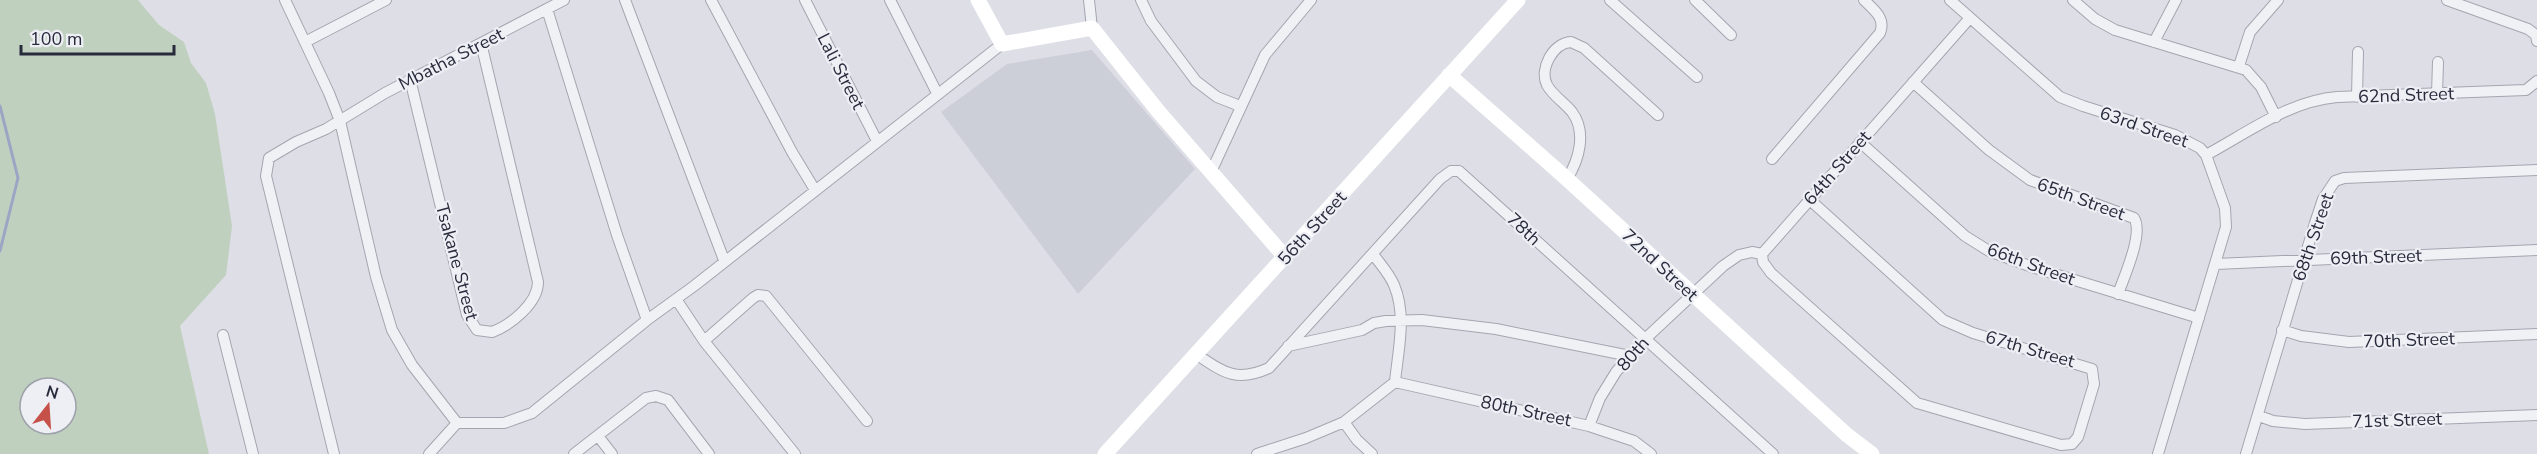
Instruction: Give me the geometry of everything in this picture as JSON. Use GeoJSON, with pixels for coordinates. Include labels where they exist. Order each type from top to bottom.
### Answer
{"type":"FeatureCollection","features":[{"type":"Feature","properties":{"kind":"street"},"geometry":{"type":"LineString","coordinates":[[285,0],[340,121],[387,317],[404,353],[457,423]]}},
{"type":"Feature","properties":{"kind":"street","name":"Mbatha Street"},"geometry":{"type":"LineString","coordinates":[[334,454],[265,169],[269,158],[279,150],[340,121],[362,106],[410,80],[564,0]]}},
{"type":"Feature","properties":{"kind":"street"},"geometry":{"type":"LineString","coordinates":[[625,0],[724,260]]}},
{"type":"Feature","properties":{"kind":"street"},"geometry":{"type":"LineString","coordinates":[[711,0],[792,152],[815,190]]}},
{"type":"Feature","properties":{"kind":"street","name":"Lali Street"},"geometry":{"type":"LineString","coordinates":[[804,0],[878,141]]}},
{"type":"Feature","properties":{"kind":"street"},"geometry":{"type":"LineString","coordinates":[[890,0],[938,93]]}},
{"type":"Feature","properties":{"kind":"street"},"geometry":{"type":"LineString","coordinates":[[978,0],[1002,44]]}},
{"type":"Feature","properties":{"kind":"street"},"geometry":{"type":"LineString","coordinates":[[1089,0],[1092,28],[1210,172],[1286,257]]}},
{"type":"Feature","properties":{"kind":"street"},"geometry":{"type":"LineString","coordinates":[[1141,0],[1151,21],[1196,81],[1217,97],[1240,106]]}},
{"type":"Feature","properties":{"kind":"street"},"geometry":{"type":"LineString","coordinates":[[1210,172],[1270,47],[1311,0]]}},
{"type":"Feature","properties":{"kind":"street","name":"56th Street"},"geometry":{"type":"LineString","coordinates":[[1105,454],[1518,0]]}},
{"type":"Feature","properties":{"kind":"street"},"geometry":{"type":"LineString","coordinates":[[1610,0],[1697,77]]}},
{"type":"Feature","properties":{"kind":"street"},"geometry":{"type":"LineString","coordinates":[[1695,0],[1731,35]]}},
{"type":"Feature","properties":{"kind":"street"},"geometry":{"type":"LineString","coordinates":[[1772,159],[1880,33],[1883,23],[1864,0]]}},
{"type":"Feature","properties":{"kind":"street","name":"63rd Street"},"geometry":{"type":"LineString","coordinates":[[1950,0],[2060,97],[2175,135],[2193,143],[2206,155],[2225,208],[2226,218],[2216,264],[2158,454]]}},
{"type":"Feature","properties":{"kind":"street"},"geometry":{"type":"LineString","coordinates":[[2073,0],[2106,26],[2239,66],[2254,77],[2276,117]]}},
{"type":"Feature","properties":{"kind":"street"},"geometry":{"type":"LineString","coordinates":[[2154,42],[2176,0]]}},
{"type":"Feature","properties":{"kind":"street"},"geometry":{"type":"LineString","coordinates":[[2239,66],[2250,32],[2278,0]]}},
{"type":"Feature","properties":{"kind":"street"},"geometry":{"type":"LineString","coordinates":[[2447,0],[2528,29],[2536,35],[2537,41]]}},
{"type":"Feature","properties":{"kind":"street"},"geometry":{"type":"LineString","coordinates":[[305,42],[379,2]]}},
{"type":"Feature","properties":{"kind":"street"},"geometry":{"type":"LineString","coordinates":[[547,9],[628,267],[647,320]]}},
{"type":"Feature","properties":{"kind":"street","name":"64th Street"},"geometry":{"type":"LineString","coordinates":[[1762,254],[1970,19]]}},
{"type":"Feature","properties":{"kind":"street"},"geometry":{"type":"LineString","coordinates":[[429,454],[457,423],[504,423],[522,418],[556,394],[647,320],[1002,44],[1092,28]]}},
{"type":"Feature","properties":{"kind":"street"},"geometry":{"type":"LineString","coordinates":[[1567,178],[1579,154],[1577,121],[1548,87],[1544,75],[1548,61],[1559,47],[1571,42],[1584,48],[1658,115]]}},
{"type":"Feature","properties":{"kind":"street","name":"Tsakane Street"},"geometry":{"type":"LineString","coordinates":[[410,80],[467,315],[477,330],[492,332],[498,330],[530,303],[537,291],[538,282],[481,43]]}},
{"type":"Feature","properties":{"kind":"street"},"geometry":{"type":"LineString","coordinates":[[2356,97],[2358,52]]}},
{"type":"Feature","properties":{"kind":"street"},"geometry":{"type":"LineString","coordinates":[[2437,94],[2438,62]]}},
{"type":"Feature","properties":{"kind":"street","name":"72nd Street"},"geometry":{"type":"LineString","coordinates":[[1449,75],[1567,178],[1847,435],[1872,454]]}},
{"type":"Feature","properties":{"kind":"street","name":"62nd Street"},"geometry":{"type":"LineString","coordinates":[[2206,155],[2313,100],[2526,90],[2537,81]]}},
{"type":"Feature","properties":{"kind":"street","name":"65th Street"},"geometry":{"type":"LineString","coordinates":[[1913,82],[1989,150],[2030,180],[2134,218],[2138,229],[2136,240],[2118,294]]}},
{"type":"Feature","properties":{"kind":"street","name":"66th Street"},"geometry":{"type":"LineString","coordinates":[[1860,142],[1974,242],[2012,260],[2199,318]]}},
{"type":"Feature","properties":{"kind":"street","name":"68th Street"},"geometry":{"type":"LineString","coordinates":[[2246,454],[2303,260],[2323,199],[2335,180],[2537,170]]}},
{"type":"Feature","properties":{"kind":"street","name":"78th"},"geometry":{"type":"LineString","coordinates":[[1196,354],[1232,375],[1246,376],[1269,368],[1440,179],[1451,171],[1459,171],[1773,454]]}},
{"type":"Feature","properties":{"kind":"street","name":"67th Street"},"geometry":{"type":"LineString","coordinates":[[1762,254],[1763,262],[1771,273],[1917,403],[2061,445],[2075,442],[2094,384],[2092,369],[1973,333],[1942,320],[1810,200]]}},
{"type":"Feature","properties":{"kind":"street","name":"69th Street"},"geometry":{"type":"LineString","coordinates":[[2216,264],[2537,250]]}},
{"type":"Feature","properties":{"kind":"street"},"geometry":{"type":"LineString","coordinates":[[1691,294],[1715,272],[1739,255],[1752,252],[1762,254]]}},
{"type":"Feature","properties":{"kind":"street"},"geometry":{"type":"LineString","coordinates":[[1257,454],[1306,438],[1344,422],[1395,382],[1401,320],[1394,286],[1373,254]]}},
{"type":"Feature","properties":{"kind":"street","name":"80th"},"geometry":{"type":"LineString","coordinates":[[1589,426],[1604,393],[1630,356],[1691,294]]}},
{"type":"Feature","properties":{"kind":"street"},"geometry":{"type":"LineString","coordinates":[[704,341],[753,298],[758,295],[766,296],[867,421]]}},
{"type":"Feature","properties":{"kind":"street"},"geometry":{"type":"LineString","coordinates":[[676,299],[704,341],[795,454]]}},
{"type":"Feature","properties":{"kind":"street"},"geometry":{"type":"LineString","coordinates":[[1287,346],[1362,330],[1374,323],[1401,320],[1443,321],[1496,329],[1630,356]]}},
{"type":"Feature","properties":{"kind":"street","name":"70th Street"},"geometry":{"type":"LineString","coordinates":[[2282,330],[2301,336],[2349,342],[2537,334]]}},
{"type":"Feature","properties":{"kind":"street"},"geometry":{"type":"LineString","coordinates":[[223,335],[253,454]]}},
{"type":"Feature","properties":{"kind":"street","name":"80th Street"},"geometry":{"type":"LineString","coordinates":[[1395,382],[1589,426],[1634,441],[1651,454]]}},
{"type":"Feature","properties":{"kind":"street"},"geometry":{"type":"LineString","coordinates":[[574,454],[646,398],[656,396],[668,400],[709,454]]}},
{"type":"Feature","properties":{"kind":"street","name":"71st Street"},"geometry":{"type":"LineString","coordinates":[[2259,416],[2273,421],[2305,424],[2537,415]]}},
{"type":"Feature","properties":{"kind":"street"},"geometry":{"type":"LineString","coordinates":[[1344,422],[1357,440],[1372,454]]}},
{"type":"Feature","properties":{"kind":"street"},"geometry":{"type":"LineString","coordinates":[[598,436],[612,454]]}},
{"type":"Feature","properties":{"kind":"shaded area"},"geometry":{"type":"Polygon","coordinates":[[[1092,50],[1195,169],[1078,294],[941,112],[1007,64],[1092,50]]]}},
{"type":"Feature","properties":{"kind":"green space"},"geometry":{"type":"Polygon","coordinates":[[[0,0],[138,0],[159,25],[184,42],[191,63],[206,83],[215,114],[232,226],[226,275],[180,326],[209,454],[0,454],[0,0]]]}},
{"type":"Feature","properties":{"kind":"waterway"},"geometry":{"type":"LineString","coordinates":[[0,106],[18,178],[0,251]]}}]}
